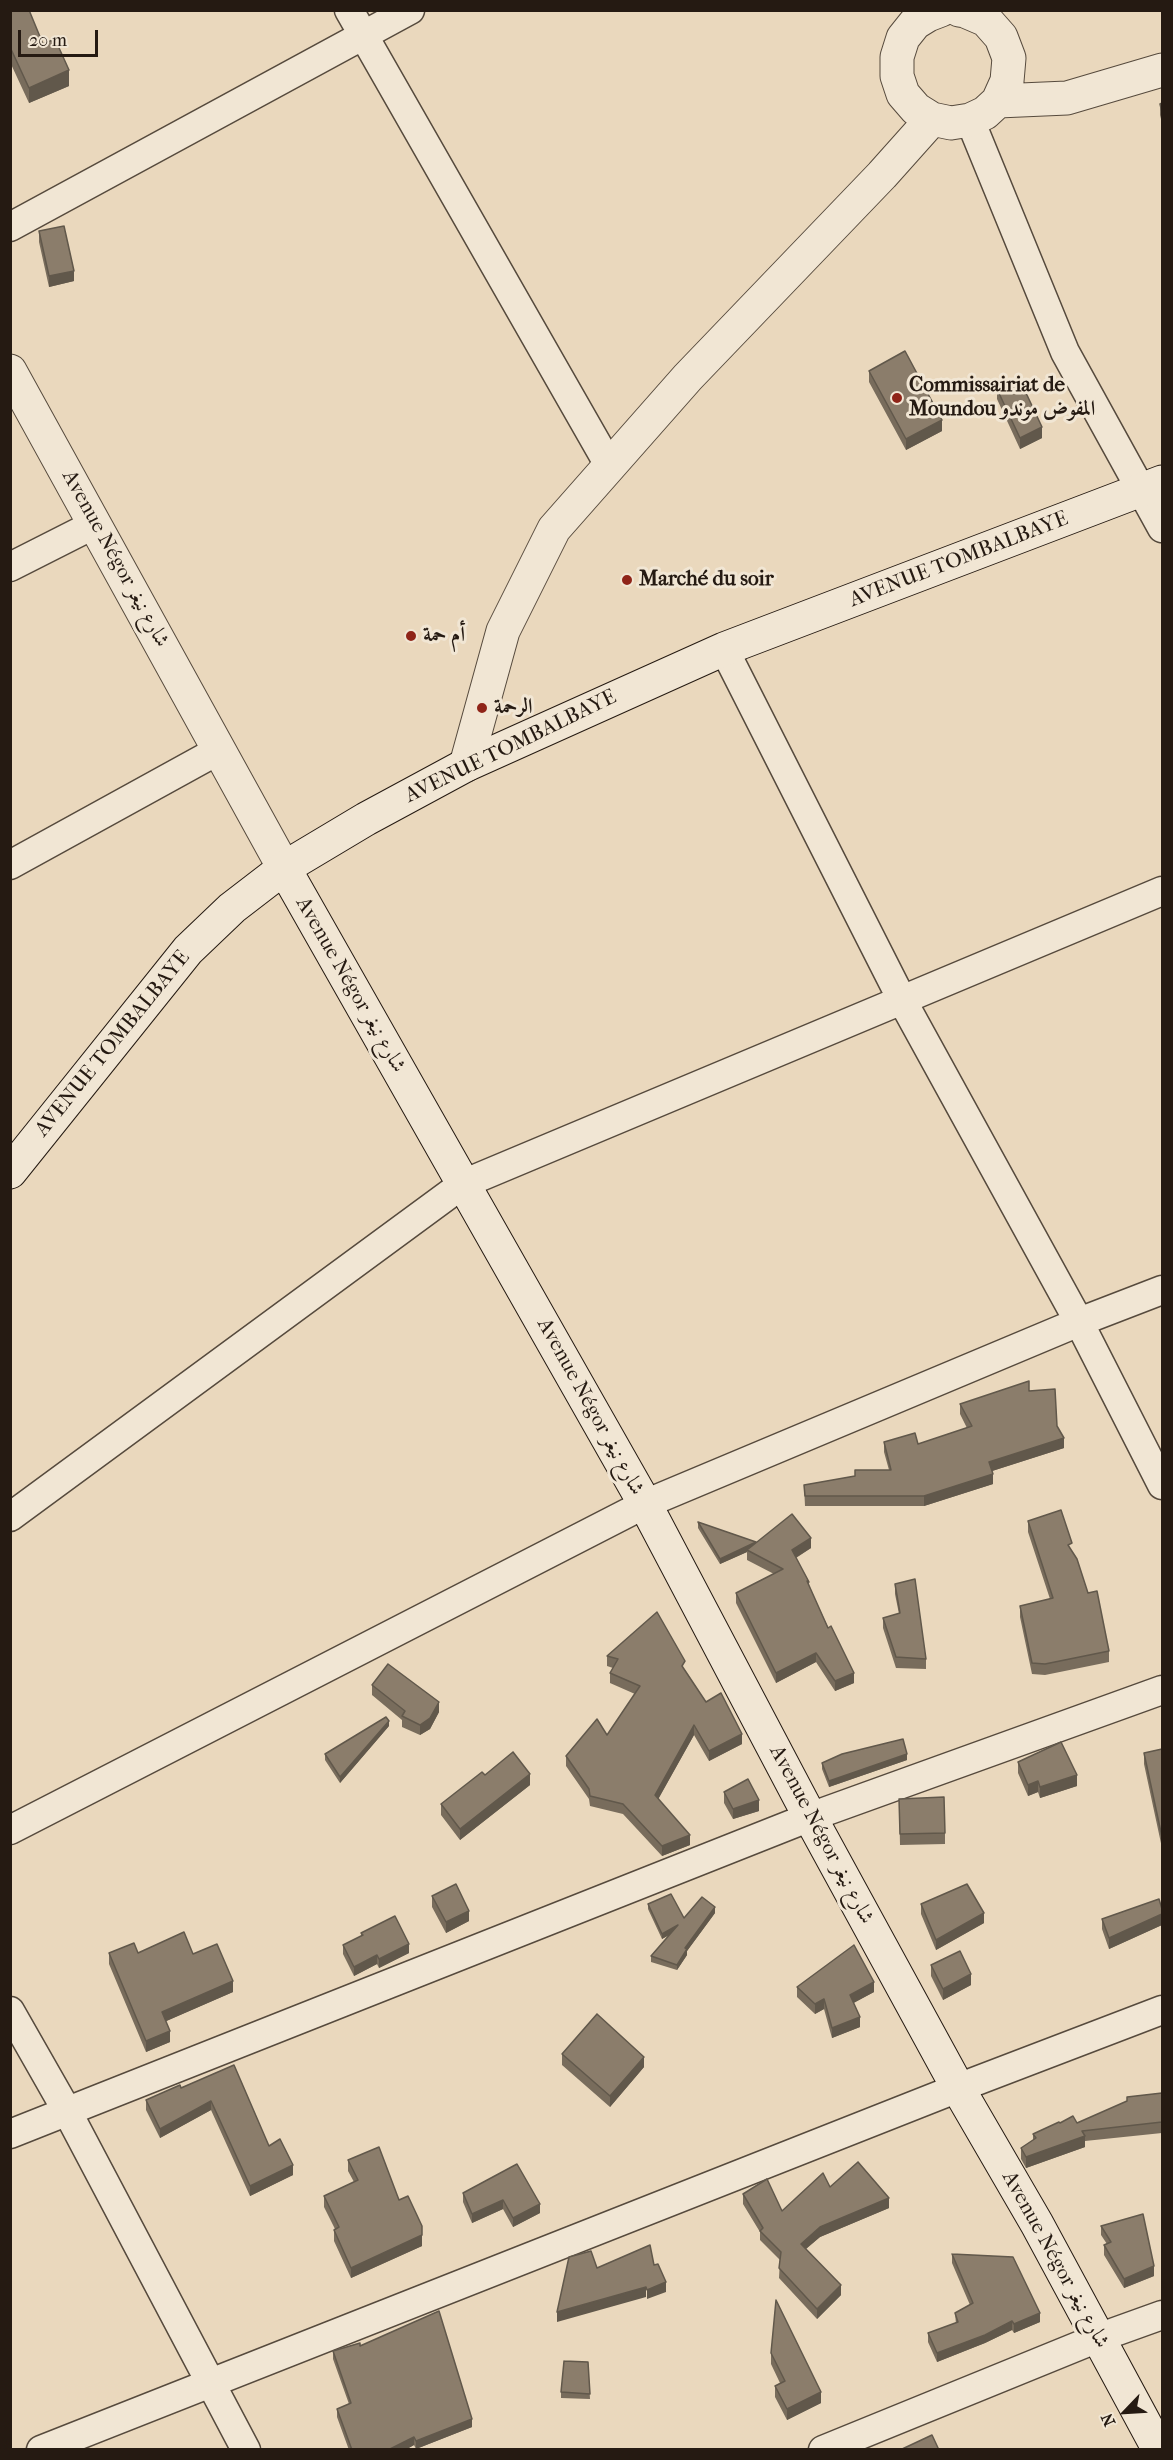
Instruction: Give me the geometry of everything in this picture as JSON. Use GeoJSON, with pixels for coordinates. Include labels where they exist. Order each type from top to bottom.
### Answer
{"type":"FeatureCollection","features":[{"type":"Feature","properties":{"kind":"main road"},"geometry":{"type":"LineString","coordinates":[[921,15],[903,38],[897,57],[897,76],[903,94],[916,109],[932,119],[951,123],[970,120],[986,113],[998,101],[1007,81],[1009,58],[1001,37],[986,20],[959,10]]}},
{"type":"Feature","properties":{"kind":"main road"},"geometry":{"type":"LineString","coordinates":[[998,101],[1067,98],[1162,70]]}},
{"type":"Feature","properties":{"kind":"main road"},"geometry":{"type":"LineString","coordinates":[[466,765],[502,631],[554,529],[688,377],[882,175],[932,119]]}},
{"type":"Feature","properties":{"kind":"main road","name":"Avenue Négor شارع نيغر"},"geometry":{"type":"LineString","coordinates":[[10,371],[284,868],[645,1504],[810,1816],[958,2088],[1037,2224],[1159,2450]]}},
{"type":"Feature","properties":{"kind":"main road","name":"AVENUE TOMBALBAYE"},"geometry":{"type":"LineString","coordinates":[[10,1172],[188,950],[232,908],[284,868],[366,819],[466,765],[724,649],[1151,487]]}},
{"type":"Feature","properties":{"kind":"street"},"geometry":{"type":"LineString","coordinates":[[349,10],[609,465]]}},
{"type":"Feature","properties":{"kind":"street"},"geometry":{"type":"LineString","coordinates":[[10,227],[410,10]]}},
{"type":"Feature","properties":{"kind":"street"},"geometry":{"type":"LineString","coordinates":[[970,120],[1065,352],[1151,487],[1162,528]]}},
{"type":"Feature","properties":{"kind":"street"},"geometry":{"type":"LineString","coordinates":[[10,567],[95,524]]}},
{"type":"Feature","properties":{"kind":"street"},"geometry":{"type":"LineString","coordinates":[[724,649],[902,1000],[1079,1323],[1162,1485]]}},
{"type":"Feature","properties":{"kind":"street"},"geometry":{"type":"LineString","coordinates":[[10,865],[219,750]]}},
{"type":"Feature","properties":{"kind":"street"},"geometry":{"type":"LineString","coordinates":[[10,1517],[463,1184],[1162,891]]}},
{"type":"Feature","properties":{"kind":"street"},"geometry":{"type":"LineString","coordinates":[[10,1830],[645,1504],[1162,1290]]}},
{"type":"Feature","properties":{"kind":"street"},"geometry":{"type":"LineString","coordinates":[[10,2134],[810,1816],[1162,1690]]}},
{"type":"Feature","properties":{"kind":"street"},"geometry":{"type":"LineString","coordinates":[[42,2450],[958,2088],[1162,2010]]}},
{"type":"Feature","properties":{"kind":"street"},"geometry":{"type":"LineString","coordinates":[[10,2011],[67,2110],[246,2450]]}},
{"type":"Feature","properties":{"kind":"street"},"geometry":{"type":"LineString","coordinates":[[823,2450],[1098,2338],[1162,2315]]}},
{"type":"Feature","properties":{"kind":"building"},"geometry":{"type":"Polygon","coordinates":[[[10,10],[29,10],[43,44],[55,39],[69,70],[29,88],[10,47],[10,10]]]}},
{"type":"Feature","properties":{"kind":"building"},"geometry":{"type":"Polygon","coordinates":[[[64,226],[74,271],[49,276],[39,231],[64,226]]]}},
{"type":"Feature","properties":{"kind":"building"},"geometry":{"type":"Polygon","coordinates":[[[905,351],[942,420],[906,439],[869,371],[905,351]]]}},
{"type":"Feature","properties":{"kind":"building"},"geometry":{"type":"Polygon","coordinates":[[[1019,378],[1042,427],[1020,438],[997,389],[1019,378]]]}},
{"type":"Feature","properties":{"kind":"building"},"geometry":{"type":"Polygon","coordinates":[[[1029,1381],[1029,1391],[1055,1389],[1057,1426],[1064,1438],[989,1462],[993,1474],[924,1496],[805,1496],[804,1485],[855,1476],[855,1470],[891,1470],[884,1442],[915,1433],[918,1444],[972,1426],[960,1404],[1029,1381]]]}},
{"type":"Feature","properties":{"kind":"building"},"geometry":{"type":"Polygon","coordinates":[[[1061,1510],[1072,1543],[1068,1545],[1077,1559],[1088,1593],[1097,1591],[1109,1651],[1045,1664],[1032,1663],[1020,1606],[1053,1598],[1028,1521],[1061,1510]]]}},
{"type":"Feature","properties":{"kind":"building"},"geometry":{"type":"Polygon","coordinates":[[[792,1514],[811,1538],[792,1550],[809,1582],[807,1581],[828,1628],[831,1626],[854,1673],[835,1681],[816,1653],[776,1673],[736,1593],[783,1569],[747,1550],[792,1514]]]}},
{"type":"Feature","properties":{"kind":"building"},"geometry":{"type":"Polygon","coordinates":[[[698,1522],[756,1542],[720,1559],[698,1522]]]}},
{"type":"Feature","properties":{"kind":"building"},"geometry":{"type":"Polygon","coordinates":[[[915,1579],[926,1659],[896,1657],[883,1618],[900,1613],[895,1584],[915,1579]]]}},
{"type":"Feature","properties":{"kind":"building"},"geometry":{"type":"Polygon","coordinates":[[[657,1612],[685,1661],[682,1666],[706,1702],[721,1693],[742,1734],[709,1751],[694,1725],[655,1795],[690,1835],[662,1846],[623,1804],[590,1796],[589,1789],[566,1756],[597,1719],[607,1735],[640,1686],[610,1673],[618,1659],[607,1656],[657,1612]]]}},
{"type":"Feature","properties":{"kind":"building"},"geometry":{"type":"Polygon","coordinates":[[[388,1664],[439,1702],[430,1718],[420,1725],[402,1716],[405,1711],[372,1685],[388,1664]]]}},
{"type":"Feature","properties":{"kind":"building"},"geometry":{"type":"Polygon","coordinates":[[[386,1717],[389,1721],[340,1777],[325,1754],[386,1717]]]}},
{"type":"Feature","properties":{"kind":"building"},"geometry":{"type":"Polygon","coordinates":[[[903,1739],[907,1754],[829,1781],[822,1763],[842,1754],[903,1739]]]}},
{"type":"Feature","properties":{"kind":"building"},"geometry":{"type":"Polygon","coordinates":[[[1061,1742],[1077,1775],[1040,1787],[1038,1781],[1028,1785],[1018,1762],[1061,1742]]]}},
{"type":"Feature","properties":{"kind":"building"},"geometry":{"type":"Polygon","coordinates":[[[1162,1749],[1162,1837],[1144,1753],[1162,1749]]]}},
{"type":"Feature","properties":{"kind":"building"},"geometry":{"type":"Polygon","coordinates":[[[513,1752],[530,1774],[460,1829],[441,1804],[482,1772],[485,1775],[513,1752]]]}},
{"type":"Feature","properties":{"kind":"building"},"geometry":{"type":"Polygon","coordinates":[[[748,1779],[759,1800],[733,1809],[724,1792],[748,1779]]]}},
{"type":"Feature","properties":{"kind":"building"},"geometry":{"type":"Polygon","coordinates":[[[944,1797],[945,1833],[900,1834],[899,1799],[944,1797]]]}},
{"type":"Feature","properties":{"kind":"building"},"geometry":{"type":"Polygon","coordinates":[[[456,1884],[469,1911],[446,1922],[432,1896],[456,1884]]]}},
{"type":"Feature","properties":{"kind":"building"},"geometry":{"type":"Polygon","coordinates":[[[967,1884],[984,1913],[936,1940],[921,1904],[967,1884]]]}},
{"type":"Feature","properties":{"kind":"building"},"geometry":{"type":"Polygon","coordinates":[[[671,1894],[684,1918],[702,1897],[715,1907],[685,1948],[687,1949],[677,1965],[651,1956],[678,1925],[662,1934],[648,1904],[671,1894]]]}},
{"type":"Feature","properties":{"kind":"building"},"geometry":{"type":"Polygon","coordinates":[[[1159,1899],[1162,1914],[1109,1938],[1102,1919],[1159,1899]]]}},
{"type":"Feature","properties":{"kind":"building"},"geometry":{"type":"Polygon","coordinates":[[[395,1916],[409,1944],[379,1959],[377,1955],[354,1967],[343,1945],[395,1916]]]}},
{"type":"Feature","properties":{"kind":"building"},"geometry":{"type":"Polygon","coordinates":[[[184,1932],[193,1954],[217,1944],[233,1981],[162,2012],[170,2031],[146,2041],[109,1953],[134,1943],[138,1953],[184,1932]]]}},
{"type":"Feature","properties":{"kind":"building"},"geometry":{"type":"Polygon","coordinates":[[[854,1945],[874,1982],[850,1995],[860,2017],[832,2028],[824,1999],[815,2004],[797,1987],[854,1945]]]}},
{"type":"Feature","properties":{"kind":"building"},"geometry":{"type":"Polygon","coordinates":[[[960,1951],[971,1974],[943,1989],[931,1965],[960,1951]]]}},
{"type":"Feature","properties":{"kind":"building"},"geometry":{"type":"Polygon","coordinates":[[[597,2014],[644,2057],[610,2096],[562,2054],[597,2014]]]}},
{"type":"Feature","properties":{"kind":"building"},"geometry":{"type":"Polygon","coordinates":[[[234,2065],[269,2146],[280,2139],[293,2165],[250,2186],[211,2101],[160,2129],[146,2100],[234,2065]]]}},
{"type":"Feature","properties":{"kind":"building"},"geometry":{"type":"Polygon","coordinates":[[[1162,2093],[1162,2122],[1082,2131],[1085,2136],[1026,2157],[1021,2148],[1036,2138],[1033,2134],[1073,2116],[1077,2123],[1127,2101],[1127,2097],[1162,2093]]]}},
{"type":"Feature","properties":{"kind":"building"},"geometry":{"type":"Polygon","coordinates":[[[379,2147],[399,2200],[408,2196],[422,2226],[422,2235],[351,2268],[334,2230],[339,2227],[324,2196],[358,2180],[348,2160],[379,2147]]]}},
{"type":"Feature","properties":{"kind":"building"},"geometry":{"type":"Polygon","coordinates":[[[858,2162],[889,2198],[820,2227],[801,2244],[841,2285],[817,2309],[779,2268],[781,2252],[760,2231],[763,2228],[743,2194],[767,2179],[782,2211],[823,2173],[830,2187],[858,2162]]]}},
{"type":"Feature","properties":{"kind":"building"},"geometry":{"type":"Polygon","coordinates":[[[517,2164],[540,2204],[513,2218],[503,2200],[472,2214],[463,2193],[517,2164]]]}},
{"type":"Feature","properties":{"kind":"building"},"geometry":{"type":"Polygon","coordinates":[[[1143,2214],[1154,2266],[1124,2279],[1104,2245],[1111,2242],[1101,2226],[1143,2214]]]}},
{"type":"Feature","properties":{"kind":"building"},"geometry":{"type":"Polygon","coordinates":[[[650,2245],[654,2265],[658,2264],[666,2282],[647,2290],[646,2287],[557,2312],[569,2257],[591,2251],[597,2268],[650,2245]]]}},
{"type":"Feature","properties":{"kind":"building"},"geometry":{"type":"Polygon","coordinates":[[[952,2254],[1013,2257],[1040,2313],[1014,2324],[1012,2321],[985,2335],[937,2353],[928,2333],[958,2322],[955,2313],[973,2303],[952,2254]]]}},
{"type":"Feature","properties":{"kind":"building"},"geometry":{"type":"Polygon","coordinates":[[[776,2300],[821,2392],[787,2409],[775,2386],[785,2381],[771,2353],[776,2300]]]}},
{"type":"Feature","properties":{"kind":"building"},"geometry":{"type":"Polygon","coordinates":[[[439,2311],[472,2419],[416,2441],[414,2437],[388,2450],[352,2450],[337,2409],[351,2403],[333,2351],[360,2343],[360,2346],[439,2311]]]}},
{"type":"Feature","properties":{"kind":"building"},"geometry":{"type":"Polygon","coordinates":[[[564,2361],[588,2362],[590,2394],[561,2392],[564,2361]]]}},
{"type":"Feature","properties":{"kind":"building"},"geometry":{"type":"Polygon","coordinates":[[[932,2435],[939,2450],[900,2450],[932,2435]]]}},
{"type":"Feature","properties":{"kind":"place","name":"Commissairiat de Moundou المفوض موندو"},"geometry":{"type":"Point","coordinates":[897,398]}},
{"type":"Feature","properties":{"kind":"place","name":"Marché du soir"},"geometry":{"type":"Point","coordinates":[627,580]}},
{"type":"Feature","properties":{"kind":"place","name":"أم حمة"},"geometry":{"type":"Point","coordinates":[411,636]}},
{"type":"Feature","properties":{"kind":"place","name":"الرحمة"},"geometry":{"type":"Point","coordinates":[482,708]}}]}
